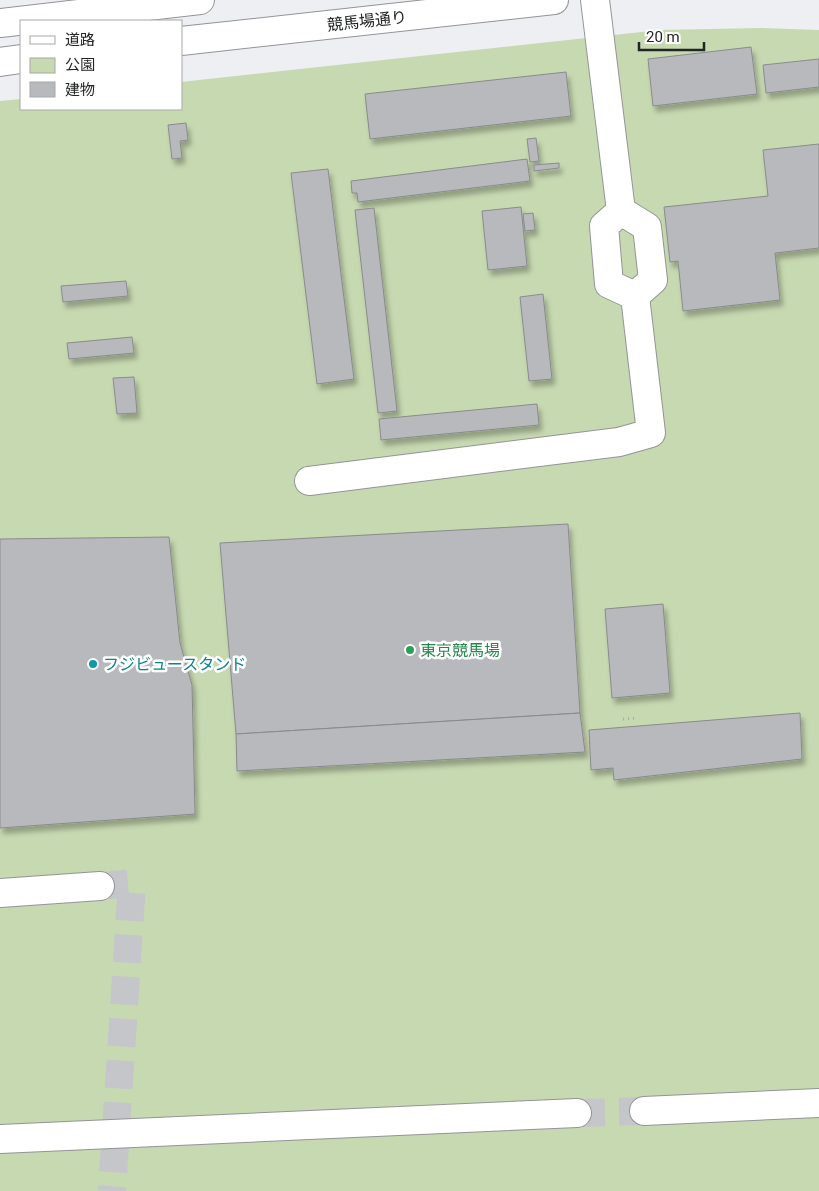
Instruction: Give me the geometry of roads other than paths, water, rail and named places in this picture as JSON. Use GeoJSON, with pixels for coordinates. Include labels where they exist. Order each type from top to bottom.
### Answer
{"type":"FeatureCollection","features":[{"type":"Feature","properties":{"kind":"street"},"geometry":{"type":"LineString","coordinates":[[26,20],[197,0],[189,41]]}},
{"type":"Feature","properties":{"kind":"street","name":"競馬場通り"},"geometry":{"type":"LineString","coordinates":[[189,41],[554,0]]}},
{"type":"Feature","properties":{"kind":"street"},"geometry":{"type":"LineString","coordinates":[[595,0],[621,211]]}},
{"type":"Feature","properties":{"kind":"street"},"geometry":{"type":"LineString","coordinates":[[0,23],[20,21]]}},
{"type":"Feature","properties":{"kind":"street"},"geometry":{"type":"LineString","coordinates":[[0,62],[20,59]]}},
{"type":"Feature","properties":{"kind":"street"},"geometry":{"type":"LineString","coordinates":[[621,211],[604,226],[609,284],[635,296]]}},
{"type":"Feature","properties":{"kind":"street"},"geometry":{"type":"LineString","coordinates":[[621,211],[647,226],[653,280],[635,296]]}},
{"type":"Feature","properties":{"kind":"street"},"geometry":{"type":"LineString","coordinates":[[309,481],[619,442],[651,433],[635,296]]}},
{"type":"Feature","properties":{"kind":"street"},"geometry":{"type":"LineString","coordinates":[[0,893],[100,886]]}},
{"type":"Feature","properties":{"kind":"street"},"geometry":{"type":"LineString","coordinates":[[644,1111],[819,1103]]}},
{"type":"Feature","properties":{"kind":"street"},"geometry":{"type":"LineString","coordinates":[[0,1139],[577,1113]]}},
{"type":"Feature","properties":{"kind":"tunnel"},"geometry":{"type":"LineString","coordinates":[[100,886],[132,883],[112,1191]]}},
{"type":"Feature","properties":{"kind":"tunnel"},"geometry":{"type":"LineString","coordinates":[[577,1113],[644,1111]]}},
{"type":"Feature","properties":{"kind":"place","name":"東京競馬場"},"geometry":{"type":"Point","coordinates":[410,650]}},
{"type":"Feature","properties":{"kind":"place","name":"フジビュースタンド"},"geometry":{"type":"Point","coordinates":[93,664]}}]}
